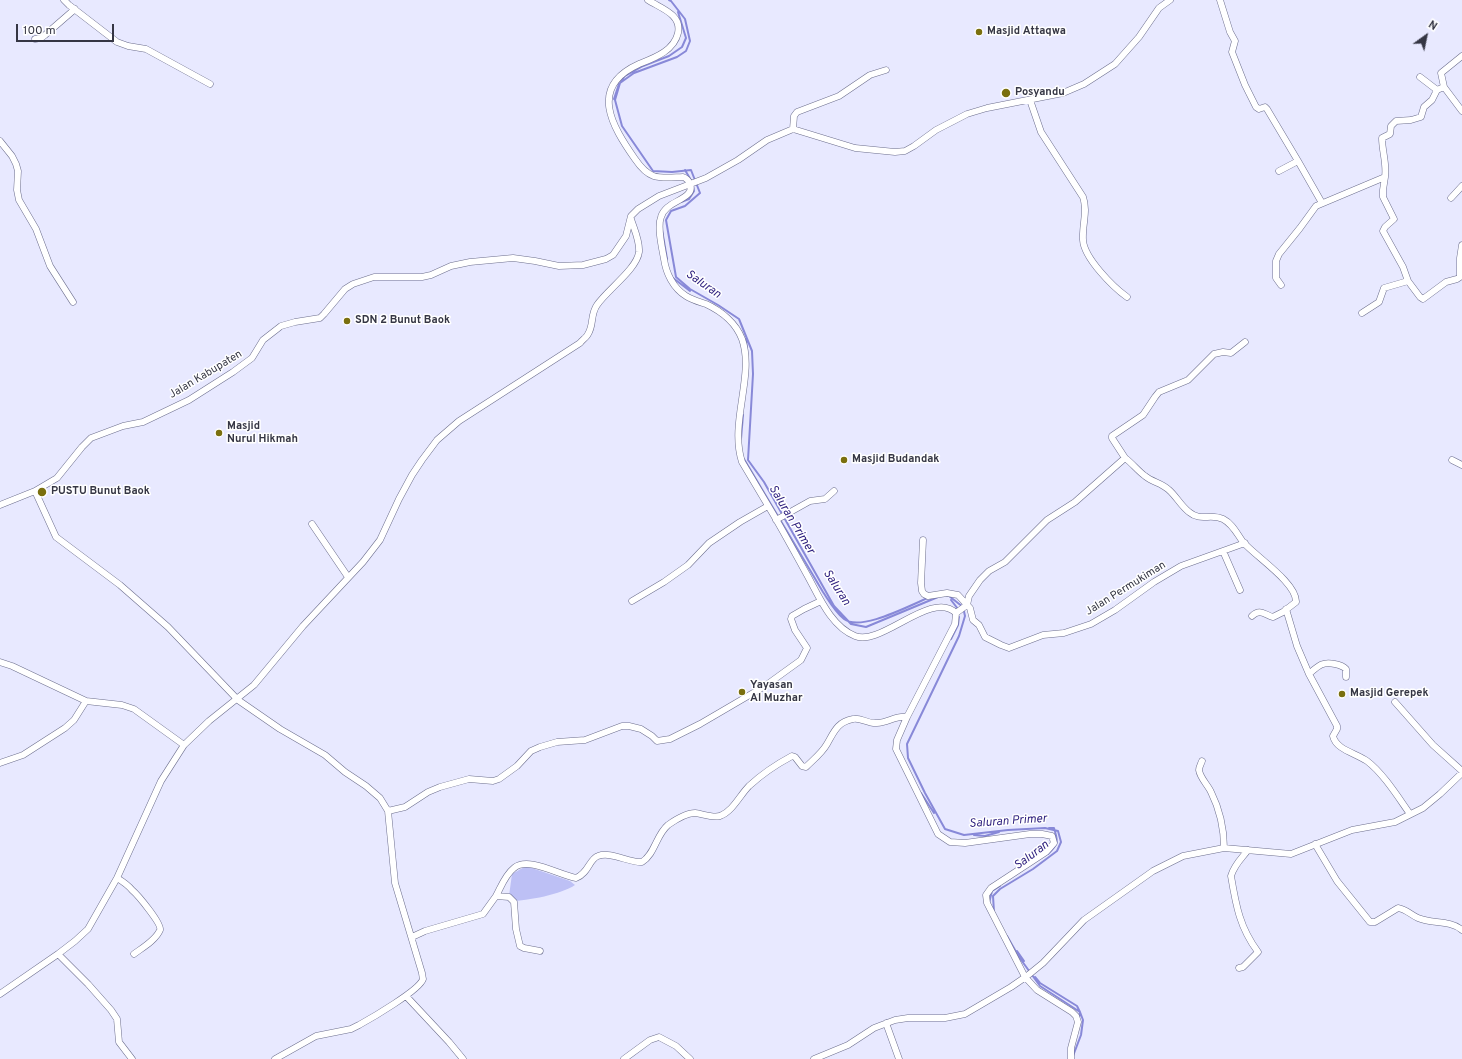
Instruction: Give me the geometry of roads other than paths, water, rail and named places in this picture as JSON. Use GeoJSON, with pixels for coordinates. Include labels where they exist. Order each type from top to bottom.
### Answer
{"type":"FeatureCollection","features":[{"type":"Feature","properties":{"kind":"street"},"geometry":{"type":"LineString","coordinates":[[64,0],[74,10],[117,42],[128,46],[146,49],[210,84]]}},
{"type":"Feature","properties":{"kind":"street"},"geometry":{"type":"LineString","coordinates":[[648,0],[674,16],[678,25],[677,37],[665,51],[655,58],[630,69],[615,82],[608,97],[608,108],[612,121],[635,160],[644,171],[654,177],[683,177],[691,183],[691,188],[688,194],[666,209],[660,218],[661,238],[666,269],[671,281],[686,296],[708,305],[722,313],[734,325],[742,340],[745,364],[738,423],[739,454],[742,462],[768,506],[778,519],[821,601],[838,624],[856,636],[866,638],[938,607],[947,608],[957,613]]}},
{"type":"Feature","properties":{"kind":"street"},"geometry":{"type":"LineString","coordinates":[[0,994],[58,954],[88,929],[118,878],[161,781],[184,745],[210,721],[238,700],[254,685],[303,626],[380,540],[399,498],[412,475],[437,440],[460,421],[580,343],[588,335],[592,315],[597,305],[635,263],[639,252],[631,216],[638,209],[659,196],[706,178],[738,160],[767,140],[793,129],[855,148],[895,152],[905,151],[936,130],[967,114],[987,108],[1063,93],[1084,84],[1115,64],[1139,37],[1159,8],[1170,0]]}},
{"type":"Feature","properties":{"kind":"street"},"geometry":{"type":"LineString","coordinates":[[1220,0],[1230,32],[1235,41],[1232,52],[1245,85],[1256,107],[1259,109],[1265,107],[1267,109],[1322,203]]}},
{"type":"Feature","properties":{"kind":"street"},"geometry":{"type":"LineString","coordinates":[[35,39],[41,38],[74,10]]}},
{"type":"Feature","properties":{"kind":"street"},"geometry":{"type":"LineString","coordinates":[[1462,56],[1441,73],[1444,87],[1462,111]]}},
{"type":"Feature","properties":{"kind":"street"},"geometry":{"type":"LineString","coordinates":[[793,129],[794,116],[797,112],[839,96],[870,75],[886,70]]}},
{"type":"Feature","properties":{"kind":"street"},"geometry":{"type":"LineString","coordinates":[[1420,77],[1437,90]]}},
{"type":"Feature","properties":{"kind":"street"},"geometry":{"type":"LineString","coordinates":[[1444,87],[1437,90],[1432,100],[1424,107],[1421,118],[1396,121],[1391,126],[1390,134],[1382,138],[1382,154],[1386,171],[1386,177],[1382,190],[1383,197],[1394,219],[1385,227],[1383,231],[1403,267],[1408,281],[1420,297],[1424,299],[1446,282],[1457,279],[1460,276],[1462,245]]}},
{"type":"Feature","properties":{"kind":"street"},"geometry":{"type":"LineString","coordinates":[[1030,100],[1041,132],[1086,204],[1083,240],[1086,252],[1114,288],[1127,297]]}},
{"type":"Feature","properties":{"kind":"street"},"geometry":{"type":"LineString","coordinates":[[0,141],[12,156],[16,164],[18,171],[17,190],[19,200],[36,229],[50,266],[73,302]]}},
{"type":"Feature","properties":{"kind":"street"},"geometry":{"type":"LineString","coordinates":[[1279,171],[1298,161]]}},
{"type":"Feature","properties":{"kind":"street"},"geometry":{"type":"LineString","coordinates":[[1281,285],[1276,278],[1276,261],[1279,254],[1300,228],[1312,210],[1322,203],[1386,177]]}},
{"type":"Feature","properties":{"kind":"street"},"geometry":{"type":"LineString","coordinates":[[1451,198],[1462,186]]}},
{"type":"Feature","properties":{"kind":"street","name":"Jalan Kabupaten"},"geometry":{"type":"LineString","coordinates":[[0,505],[35,491],[57,478],[91,438],[123,426],[143,422],[189,400],[247,362],[252,358],[263,340],[282,326],[295,322],[320,318],[344,289],[353,284],[374,277],[422,278],[451,266],[470,262],[513,258],[559,266],[583,265],[606,259],[613,255],[626,236],[631,216]]}},
{"type":"Feature","properties":{"kind":"street"},"geometry":{"type":"LineString","coordinates":[[1362,313],[1379,302],[1384,288],[1408,281]]}},
{"type":"Feature","properties":{"kind":"street"},"geometry":{"type":"LineString","coordinates":[[1245,342],[1231,353],[1223,352],[1214,354],[1188,380],[1159,392],[1143,415],[1112,436],[1112,438],[1125,458],[1145,476],[1169,489],[1188,512],[1199,518],[1215,516],[1225,520],[1234,528],[1245,543],[1283,578],[1296,601],[1273,617],[1262,611],[1256,612],[1252,616]]}},
{"type":"Feature","properties":{"kind":"street"},"geometry":{"type":"LineString","coordinates":[[1070,1057],[1078,1022],[1076,1016],[1037,990],[1026,976],[987,903],[986,895],[991,888],[1046,852],[1054,843],[1053,838],[1050,835],[1042,834],[965,843],[950,842],[938,834],[896,749],[897,740],[907,717],[955,624],[957,613],[966,605],[969,596],[980,580],[989,571],[1005,562],[1047,520],[1075,502],[1125,458]]}},
{"type":"Feature","properties":{"kind":"street"},"geometry":{"type":"LineString","coordinates":[[1452,460],[1462,466]]}},
{"type":"Feature","properties":{"kind":"street"},"geometry":{"type":"LineString","coordinates":[[35,491],[56,537],[120,585],[168,627],[238,700],[280,729],[325,755],[380,798],[388,811],[395,883],[423,979],[421,983],[406,996],[355,1027],[316,1036],[275,1059]]}},
{"type":"Feature","properties":{"kind":"street"},"geometry":{"type":"LineString","coordinates":[[778,519],[810,502],[824,499],[834,491]]}},
{"type":"Feature","properties":{"kind":"street"},"geometry":{"type":"LineString","coordinates":[[632,601],[664,582],[688,565],[709,543],[740,522],[768,506]]}},
{"type":"Feature","properties":{"kind":"street"},"geometry":{"type":"LineString","coordinates":[[312,524],[348,577]]}},
{"type":"Feature","properties":{"kind":"street","name":"Jalan Permukiman"},"geometry":{"type":"LineString","coordinates":[[923,540],[921,583],[924,594],[928,596],[942,593],[953,594],[962,598],[972,612],[974,620],[979,625],[985,637],[1001,646],[1009,648],[1043,635],[1064,633],[1091,624],[1115,610],[1154,582],[1181,566],[1245,543]]}},
{"type":"Feature","properties":{"kind":"street"},"geometry":{"type":"LineString","coordinates":[[1223,551],[1240,590]]}},
{"type":"Feature","properties":{"kind":"street"},"geometry":{"type":"LineString","coordinates":[[388,811],[405,808],[428,792],[440,787],[469,779],[493,781],[517,766],[531,751],[557,742],[585,740],[622,726],[641,729],[657,741],[670,739],[700,724],[765,686],[800,660],[807,648],[795,630],[791,619],[792,616],[821,601]]}},
{"type":"Feature","properties":{"kind":"street"},"geometry":{"type":"LineString","coordinates":[[1286,609],[1297,646],[1309,674],[1337,726],[1333,736],[1336,744],[1367,761],[1389,784],[1410,814]]}},
{"type":"Feature","properties":{"kind":"street"},"geometry":{"type":"LineString","coordinates":[[0,662],[12,666],[86,701],[122,705],[134,709],[184,745]]}},
{"type":"Feature","properties":{"kind":"street"},"geometry":{"type":"LineString","coordinates":[[1309,674],[1321,664],[1328,662],[1344,667],[1346,670],[1346,677]]}},
{"type":"Feature","properties":{"kind":"street"},"geometry":{"type":"LineString","coordinates":[[0,763],[23,755],[70,725],[86,701]]}},
{"type":"Feature","properties":{"kind":"street"},"geometry":{"type":"LineString","coordinates":[[814,1059],[848,1044],[886,1023],[908,1018],[945,1018],[965,1014],[1011,987],[1043,963],[1084,920],[1153,871],[1183,856],[1224,848],[1291,854],[1352,830],[1395,822],[1423,808],[1440,794],[1462,772],[1434,745],[1395,702]]}},
{"type":"Feature","properties":{"kind":"street"},"geometry":{"type":"LineString","coordinates":[[412,937],[426,931],[483,914],[496,896],[507,875],[520,864],[535,864],[576,878],[588,869],[594,858],[599,855],[626,858],[634,862],[642,862],[649,855],[662,830],[668,825],[690,814],[717,816],[725,813],[737,802],[748,787],[779,763],[792,756],[795,757],[802,766],[806,767],[820,753],[827,744],[832,733],[840,724],[854,719],[878,724],[899,716],[907,717]]}},
{"type":"Feature","properties":{"kind":"street"},"geometry":{"type":"LineString","coordinates":[[1202,761],[1199,769],[1200,774],[1211,792],[1221,820],[1224,832],[1224,848]]}},
{"type":"Feature","properties":{"kind":"street"},"geometry":{"type":"LineString","coordinates":[[1315,844],[1337,881],[1370,922],[1375,922],[1398,908],[1418,918],[1432,922],[1454,925],[1462,930]]}},
{"type":"Feature","properties":{"kind":"street"},"geometry":{"type":"LineString","coordinates":[[1238,968],[1243,967],[1258,952],[1247,937],[1239,916],[1231,876],[1232,870],[1248,850]]}},
{"type":"Feature","properties":{"kind":"street"},"geometry":{"type":"LineString","coordinates":[[118,878],[132,890],[156,918],[160,927],[160,931],[134,954]]}},
{"type":"Feature","properties":{"kind":"street"},"geometry":{"type":"LineString","coordinates":[[496,896],[509,897],[513,900],[516,929],[520,946],[540,951]]}},
{"type":"Feature","properties":{"kind":"street"},"geometry":{"type":"LineString","coordinates":[[58,954],[111,1010],[117,1020],[119,1042],[132,1059]]}},
{"type":"Feature","properties":{"kind":"street"},"geometry":{"type":"LineString","coordinates":[[406,996],[463,1059]]}},
{"type":"Feature","properties":{"kind":"street"},"geometry":{"type":"LineString","coordinates":[[886,1023],[899,1059]]}},
{"type":"Feature","properties":{"kind":"street"},"geometry":{"type":"LineString","coordinates":[[624,1059],[650,1040],[659,1037],[676,1046],[690,1059]]}},
{"type":"Feature","properties":{"kind":"waterway","name":"Saluran"},"geometry":{"type":"LineString","coordinates":[[669,0],[685,19],[690,41],[686,51],[677,57],[634,73],[620,83],[615,100],[622,126],[653,171],[672,172],[691,170],[700,193],[685,206],[671,211],[666,220],[676,277],[690,289],[739,319],[752,351],[753,374],[748,460],[764,482],[834,606],[851,624],[866,627],[938,597]]}},
{"type":"Feature","properties":{"kind":"waterway","name":"Saluran"},"geometry":{"type":"LineString","coordinates":[[621,81],[625,76],[643,66],[669,56],[682,47],[686,38],[678,12]]}},
{"type":"Feature","properties":{"kind":"waterway","name":"Saluran"},"geometry":{"type":"LineString","coordinates":[[614,99],[619,84]]}},
{"type":"Feature","properties":{"kind":"waterway","name":"Saluran Primer"},"geometry":{"type":"LineString","coordinates":[[685,170],[692,182]]}},
{"type":"Feature","properties":{"kind":"waterway","name":"Saluran"},"geometry":{"type":"LineString","coordinates":[[681,202],[689,199],[694,191],[693,186]]}},
{"type":"Feature","properties":{"kind":"waterway","name":"Saluran Primer"},"geometry":{"type":"LineString","coordinates":[[662,230],[667,259]]}},
{"type":"Feature","properties":{"kind":"waterway","name":"Saluran"},"geometry":{"type":"LineString","coordinates":[[673,278],[690,291]]}},
{"type":"Feature","properties":{"kind":"waterway","name":"Saluran"},"geometry":{"type":"LineString","coordinates":[[746,339],[747,349]]}},
{"type":"Feature","properties":{"kind":"waterway","name":"Saluran Primer"},"geometry":{"type":"LineString","coordinates":[[741,439],[743,415]]}},
{"type":"Feature","properties":{"kind":"waterway","name":"Saluran"},"geometry":{"type":"LineString","coordinates":[[744,459],[823,592],[835,610],[844,619],[852,622],[873,620],[928,598]]}},
{"type":"Feature","properties":{"kind":"waterway","name":"Saluran"},"geometry":{"type":"LineString","coordinates":[[947,596],[963,607],[965,616],[959,636],[907,744],[908,758],[945,829],[964,835],[1045,828],[1058,831],[1061,842],[1057,851],[1033,869],[1000,889],[993,896],[994,912]]}},
{"type":"Feature","properties":{"kind":"waterway","name":"Saluran"},"geometry":{"type":"LineString","coordinates":[[951,600],[958,609]]}},
{"type":"Feature","properties":{"kind":"waterway","name":"Saluran Primer"},"geometry":{"type":"LineString","coordinates":[[951,639],[958,625],[959,617]]}},
{"type":"Feature","properties":{"kind":"waterway","name":"Saluran"},"geometry":{"type":"LineString","coordinates":[[921,793],[934,813]]}},
{"type":"Feature","properties":{"kind":"waterway","name":"Saluran"},"geometry":{"type":"LineString","coordinates":[[1048,854],[1057,842],[1054,828],[1049,828]]}},
{"type":"Feature","properties":{"kind":"waterway","name":"Saluran"},"geometry":{"type":"LineString","coordinates":[[974,835],[985,836],[999,832]]}},
{"type":"Feature","properties":{"kind":"waterway","name":"Saluran"},"geometry":{"type":"LineString","coordinates":[[989,903],[992,891],[1000,886]]}},
{"type":"Feature","properties":{"kind":"waterway","name":"Saluran"},"geometry":{"type":"LineString","coordinates":[[1007,936],[1019,957],[1040,986],[1080,1012],[1083,1020],[1081,1035],[1073,1056]]}},
{"type":"Feature","properties":{"kind":"waterway","name":"Saluran"},"geometry":{"type":"LineString","coordinates":[[1017,951],[1024,961]]}},
{"type":"Feature","properties":{"kind":"waterway","name":"Saluran"},"geometry":{"type":"LineString","coordinates":[[1035,977],[1040,983],[1077,1006],[1080,1012],[1079,1018]]}},
{"type":"Feature","properties":{"kind":"place","name":"Masjid Attaqwa"},"geometry":{"type":"Point","coordinates":[979,32]}},
{"type":"Feature","properties":{"kind":"place","name":"Posyandu"},"geometry":{"type":"Point","coordinates":[1006,93]}},
{"type":"Feature","properties":{"kind":"place","name":"SDN 2 Bunut Baok"},"geometry":{"type":"Point","coordinates":[347,321]}},
{"type":"Feature","properties":{"kind":"place","name":"Masjid Nurul Hikmah"},"geometry":{"type":"Point","coordinates":[219,433]}},
{"type":"Feature","properties":{"kind":"place","name":"Masjid Budandak"},"geometry":{"type":"Point","coordinates":[844,460]}},
{"type":"Feature","properties":{"kind":"place","name":"PUSTU Bunut Baok"},"geometry":{"type":"Point","coordinates":[42,492]}},
{"type":"Feature","properties":{"kind":"place","name":"Yayasan Al Muzhar"},"geometry":{"type":"Point","coordinates":[742,692]}},
{"type":"Feature","properties":{"kind":"place","name":"Masjid Gerepek"},"geometry":{"type":"Point","coordinates":[1342,694]}}]}
